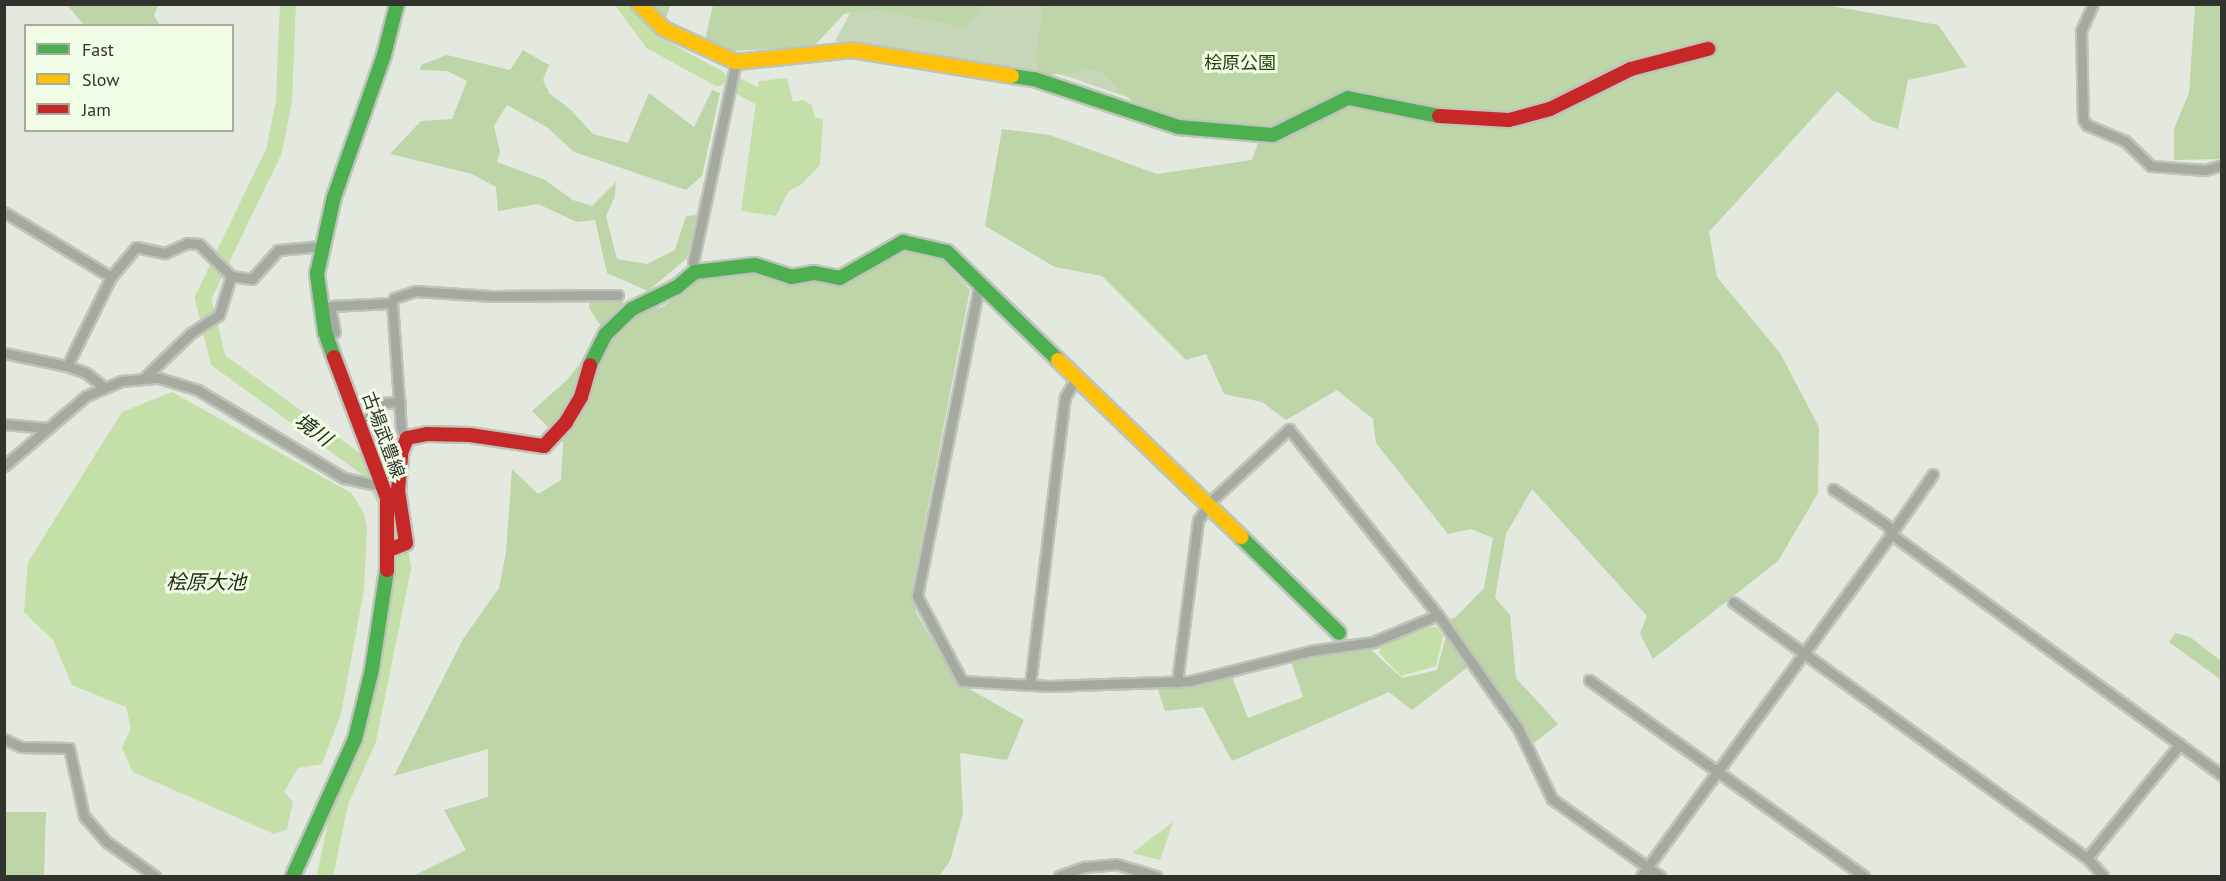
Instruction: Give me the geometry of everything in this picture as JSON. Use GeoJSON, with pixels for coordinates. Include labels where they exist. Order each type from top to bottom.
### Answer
{"type":"FeatureCollection","features":[{"type":"Feature","properties":{"kind":"street","name":"古場武豊線"},"geometry":{"type":"LineString","coordinates":[[293,876],[355,739],[372,669],[389,550],[387,498],[327,337],[319,308],[317,274],[334,197],[384,56],[397,4]]}},
{"type":"Feature","properties":{"kind":"street"},"geometry":{"type":"LineString","coordinates":[[639,4],[673,34],[736,62],[852,50],[1034,79],[1178,127],[1273,135],[1348,98],[1457,120],[1521,118],[1550,109],[1631,69],[1708,49]]}},
{"type":"Feature","properties":{"kind":"street"},"geometry":{"type":"LineString","coordinates":[[2093,4],[2081,31],[2083,119],[2087,125],[2126,141],[2151,166],[2205,170],[2222,165]]}},
{"type":"Feature","properties":{"kind":"street"},"geometry":{"type":"LineString","coordinates":[[695,272],[693,262],[736,62]]}},
{"type":"Feature","properties":{"kind":"street"},"geometry":{"type":"LineString","coordinates":[[4,212],[111,277]]}},
{"type":"Feature","properties":{"kind":"street"},"geometry":{"type":"LineString","coordinates":[[406,440],[418,435],[470,435],[537,448],[543,446],[566,422],[581,397],[594,353],[606,334],[632,309],[676,287],[695,272],[755,266],[784,276],[814,273],[840,278],[903,242],[947,252],[979,286],[1340,633]]}},
{"type":"Feature","properties":{"kind":"street"},"geometry":{"type":"LineString","coordinates":[[67,366],[111,277],[136,247],[165,253],[187,243],[199,244],[213,254],[231,276],[252,279],[278,250],[322,246]]}},
{"type":"Feature","properties":{"kind":"street"},"geometry":{"type":"LineString","coordinates":[[143,379],[191,333],[219,315],[231,276]]}},
{"type":"Feature","properties":{"kind":"street"},"geometry":{"type":"LineString","coordinates":[[979,286],[917,596],[962,681],[1030,686],[1178,682],[1310,651],[1373,642],[1438,615]]}},
{"type":"Feature","properties":{"kind":"street"},"geometry":{"type":"LineString","coordinates":[[389,550],[406,543],[398,491],[406,440],[400,402],[392,303],[394,298],[415,291],[491,296],[618,295]]}},
{"type":"Feature","properties":{"kind":"street"},"geometry":{"type":"LineString","coordinates":[[327,337],[335,332],[330,306],[392,303]]}},
{"type":"Feature","properties":{"kind":"street"},"geometry":{"type":"LineString","coordinates":[[4,353],[67,366],[86,374],[104,387]]}},
{"type":"Feature","properties":{"kind":"street"},"geometry":{"type":"LineString","coordinates":[[4,466],[78,401],[104,387],[143,379],[167,379],[188,386],[344,478],[382,486]]}},
{"type":"Feature","properties":{"kind":"street"},"geometry":{"type":"LineString","coordinates":[[1030,686],[1065,397],[1076,380]]}},
{"type":"Feature","properties":{"kind":"street"},"geometry":{"type":"LineString","coordinates":[[359,422],[374,415],[381,403],[400,402]]}},
{"type":"Feature","properties":{"kind":"street"},"geometry":{"type":"LineString","coordinates":[[4,424],[47,428]]}},
{"type":"Feature","properties":{"kind":"street"},"geometry":{"type":"LineString","coordinates":[[1178,682],[1198,520],[1208,506],[1289,429],[1438,615],[1518,728],[1552,799],[1660,876]]}},
{"type":"Feature","properties":{"kind":"street"},"geometry":{"type":"LineString","coordinates":[[1641,876],[1933,474]]}},
{"type":"Feature","properties":{"kind":"street"},"geometry":{"type":"LineString","coordinates":[[1833,489],[1888,526],[1891,534],[2222,775]]}},
{"type":"Feature","properties":{"kind":"street"},"geometry":{"type":"LineString","coordinates":[[1733,602],[2087,858],[2103,876]]}},
{"type":"Feature","properties":{"kind":"street"},"geometry":{"type":"LineString","coordinates":[[1589,680],[1864,876]]}},
{"type":"Feature","properties":{"kind":"street"},"geometry":{"type":"LineString","coordinates":[[4,739],[21,747],[69,748],[84,816],[107,842],[155,876]]}},
{"type":"Feature","properties":{"kind":"street"},"geometry":{"type":"LineString","coordinates":[[2087,858],[2180,744]]}},
{"type":"Feature","properties":{"kind":"street"},"geometry":{"type":"LineString","coordinates":[[1059,876],[1084,867],[1116,864],[1156,876]]}},
{"type":"Feature","properties":{"kind":"green space"},"geometry":{"type":"Polygon","coordinates":[[[713,4],[982,5],[966,27],[869,9],[844,14],[813,47],[731,51],[705,40],[713,4]]]}},
{"type":"Feature","properties":{"kind":"green space","name":"桧原公園"},"geometry":{"type":"Polygon","coordinates":[[[891,4],[1466,5],[1174,113],[1063,75],[835,41],[854,6],[891,4]]]}},
{"type":"Feature","properties":{"kind":"green space"},"geometry":{"type":"Polygon","coordinates":[[[67,5],[158,5],[154,16],[159,24],[83,24],[67,5]]]}},
{"type":"Feature","properties":{"kind":"green space"},"geometry":{"type":"Polygon","coordinates":[[[645,5],[670,5],[665,22],[645,5]]]}},
{"type":"Feature","properties":{"kind":"green space"},"geometry":{"type":"Polygon","coordinates":[[[1044,5],[1826,5],[1938,25],[1967,67],[1908,80],[1898,129],[1873,121],[1837,91],[1709,232],[1717,277],[1780,353],[1819,427],[1818,493],[1778,561],[1653,659],[1640,634],[1647,616],[1532,489],[1506,534],[1495,598],[1510,615],[1516,678],[1558,724],[1534,743],[1476,661],[1412,710],[1389,692],[1232,761],[1203,707],[1165,711],[1157,687],[1232,677],[1248,718],[1303,697],[1291,662],[1369,648],[1402,678],[1437,670],[1446,636],[1436,624],[1456,617],[1484,588],[1493,538],[1471,529],[1448,534],[1376,443],[1373,419],[1337,390],[1286,420],[1262,402],[1224,394],[1206,354],[1186,360],[1102,276],[1055,267],[985,226],[1002,129],[1050,135],[1157,174],[1252,160],[1263,129],[1145,113],[1097,69],[1038,76],[1036,51],[1044,5]]]}},
{"type":"Feature","properties":{"kind":"green space"},"geometry":{"type":"Polygon","coordinates":[[[2195,5],[2221,5],[2221,159],[2174,160],[2174,129],[2189,93],[2195,5]]]}},
{"type":"Feature","properties":{"kind":"green space"},"geometry":{"type":"Polygon","coordinates":[[[523,50],[549,65],[543,80],[549,93],[571,110],[593,134],[628,143],[649,93],[694,127],[712,90],[720,93],[702,176],[686,190],[574,152],[548,128],[507,105],[494,126],[500,152],[497,162],[545,180],[573,200],[592,206],[616,182],[615,196],[606,216],[617,259],[647,264],[675,250],[686,216],[697,215],[687,258],[648,291],[607,273],[595,220],[577,222],[538,204],[498,211],[496,187],[472,174],[390,154],[421,121],[452,119],[467,81],[447,71],[420,70],[421,65],[447,55],[510,70],[523,50]]]}},
{"type":"Feature","properties":{"kind":"green space"},"geometry":{"type":"Polygon","coordinates":[[[898,251],[937,254],[970,290],[911,594],[917,614],[957,682],[1024,720],[1007,760],[960,753],[963,813],[950,861],[939,876],[413,876],[466,850],[444,810],[488,797],[488,749],[394,776],[463,639],[499,588],[506,553],[512,469],[538,494],[561,480],[563,442],[532,411],[567,380],[601,336],[602,328],[589,308],[590,299],[618,298],[633,312],[662,307],[682,293],[694,276],[754,268],[840,286],[898,251]]]}},
{"type":"Feature","properties":{"kind":"green space"},"geometry":{"type":"Polygon","coordinates":[[[2175,633],[2190,637],[2221,661],[2221,680],[2169,642],[2175,633]]]}},
{"type":"Feature","properties":{"kind":"green space"},"geometry":{"type":"Polygon","coordinates":[[[5,812],[46,812],[44,876],[5,876],[5,812]]]}},
{"type":"Feature","properties":{"kind":"water"},"geometry":{"type":"Polygon","coordinates":[[[787,78],[793,102],[803,100],[812,105],[815,118],[823,119],[820,165],[802,184],[788,192],[776,216],[741,211],[759,81],[787,78]]]}},
{"type":"Feature","properties":{"kind":"water","name":"桧原大池"},"geometry":{"type":"Polygon","coordinates":[[[172,392],[351,493],[364,513],[367,529],[364,590],[341,714],[322,764],[298,768],[284,792],[293,802],[287,829],[274,834],[133,772],[122,748],[131,728],[126,707],[72,685],[53,640],[24,612],[28,562],[122,412],[172,392]]]}},
{"type":"Feature","properties":{"kind":"water"},"geometry":{"type":"Polygon","coordinates":[[[1431,627],[1437,627],[1443,636],[1436,666],[1401,676],[1379,653],[1381,646],[1431,627]]]}},
{"type":"Feature","properties":{"kind":"water"},"geometry":{"type":"Polygon","coordinates":[[[1173,822],[1160,860],[1132,853],[1173,822]]]}},
{"type":"Feature","properties":{"kind":"waterway","name":"境川"},"geometry":{"type":"LineString","coordinates":[[288,4],[284,101],[274,151],[203,298],[218,360],[368,469],[385,500],[397,536],[403,568],[368,740],[340,803],[325,876]]}},
{"type":"Feature","properties":{"kind":"waterway"},"geometry":{"type":"LineString","coordinates":[[624,4],[652,42],[718,78]]}},
{"type":"Feature","properties":{"kind":"waterway"},"geometry":{"type":"LineString","coordinates":[[740,87],[757,96]]}},
{"type":"Feature","properties":{"kind":"traffic: fast"},"geometry":{"type":"LineString","coordinates":[[334,357],[325,332],[317,274],[334,197],[384,55],[397,4]]}},
{"type":"Feature","properties":{"kind":"traffic: fast"},"geometry":{"type":"LineString","coordinates":[[1012,76],[1034,79],[1178,127],[1273,135],[1348,98],[1439,116]]}},
{"type":"Feature","properties":{"kind":"traffic: fast"},"geometry":{"type":"LineString","coordinates":[[590,365],[606,334],[632,309],[677,287],[695,272],[755,265],[791,277],[814,273],[840,278],[903,242],[947,252],[1058,360]]}},
{"type":"Feature","properties":{"kind":"traffic: fast"},"geometry":{"type":"LineString","coordinates":[[1241,537],[1339,633]]}},
{"type":"Feature","properties":{"kind":"traffic: fast"},"geometry":{"type":"LineString","coordinates":[[293,876],[355,739],[372,669],[387,570]]}},
{"type":"Feature","properties":{"kind":"traffic: slow"},"geometry":{"type":"LineString","coordinates":[[639,4],[664,29],[736,62],[852,50],[1012,76]]}},
{"type":"Feature","properties":{"kind":"traffic: slow"},"geometry":{"type":"LineString","coordinates":[[1058,360],[1241,537]]}},
{"type":"Feature","properties":{"kind":"traffic: jam"},"geometry":{"type":"LineString","coordinates":[[1439,116],[1509,120],[1550,109],[1631,69],[1708,49]]}},
{"type":"Feature","properties":{"kind":"traffic: jam"},"geometry":{"type":"LineString","coordinates":[[334,357],[387,498],[387,570]]}},
{"type":"Feature","properties":{"kind":"traffic: jam"},"geometry":{"type":"LineString","coordinates":[[389,550],[406,543],[398,491],[401,453],[407,438],[427,434],[470,435],[544,446],[566,422],[581,397],[590,365]]}}]}
